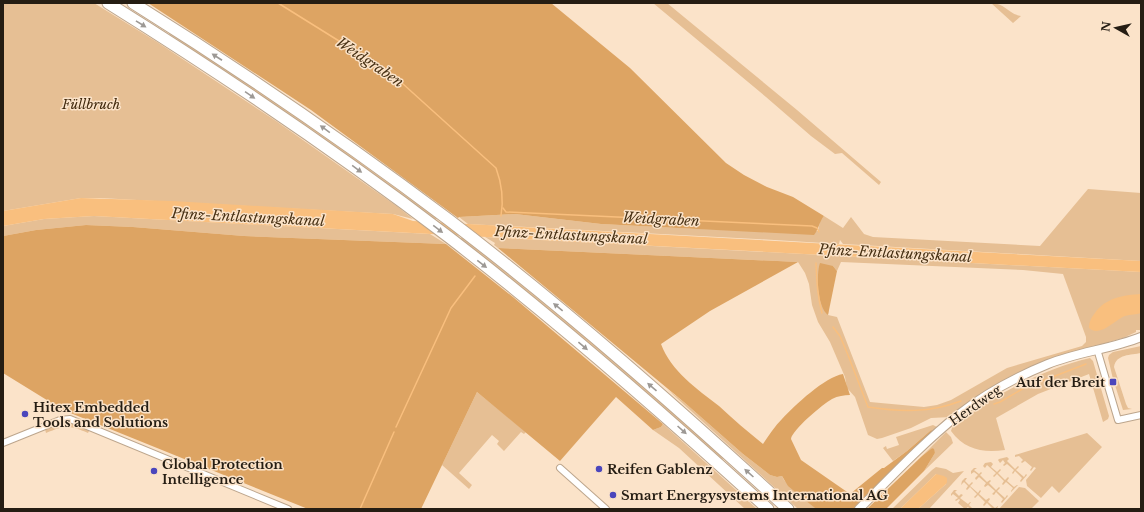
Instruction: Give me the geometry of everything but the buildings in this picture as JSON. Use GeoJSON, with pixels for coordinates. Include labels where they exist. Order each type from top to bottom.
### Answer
{"type":"FeatureCollection","features":[{"type":"Feature","properties":{"kind":"highway"},"geometry":{"type":"LineString","coordinates":[[108,3],[173,43],[290,122],[425,219],[526,298],[656,407],[768,509]]}},
{"type":"Feature","properties":{"kind":"highway"},"geometry":{"type":"LineString","coordinates":[[133,3],[195,42],[313,121],[450,221],[626,364],[788,509]]}},
{"type":"Feature","properties":{"kind":"main road","name":"Herdweg"},"geometry":{"type":"LineString","coordinates":[[859,509],[930,439],[972,405],[1002,386],[1034,370],[1064,358],[1141,337]]}},
{"type":"Feature","properties":{"kind":"street"},"geometry":{"type":"LineString","coordinates":[[1097,349],[1118,420],[1141,414]]}},
{"type":"Feature","properties":{"kind":"street"},"geometry":{"type":"LineString","coordinates":[[3,443],[60,420],[70,419],[288,509]]}},
{"type":"Feature","properties":{"kind":"street"},"geometry":{"type":"LineString","coordinates":[[560,468],[606,509]]}},
{"type":"Feature","properties":{"kind":"green space","name":"Füllbruch"},"geometry":{"type":"Polygon","coordinates":[[[3,3],[94,3],[157,42],[276,121],[413,219],[393,214],[100,198],[81,198],[3,211],[3,3]]]}},
{"type":"Feature","properties":{"kind":"green space"},"geometry":{"type":"Polygon","coordinates":[[[653,3],[667,3],[797,110],[881,182],[879,185],[842,153],[835,154],[811,136],[653,3]]]}},
{"type":"Feature","properties":{"kind":"green space"},"geometry":{"type":"Polygon","coordinates":[[[991,3],[996,3],[1021,16],[1013,23],[991,3]]]}},
{"type":"Feature","properties":{"kind":"green space"},"geometry":{"type":"Polygon","coordinates":[[[170,32],[299,118],[438,219],[435,219],[311,129],[169,34],[170,32]]]}},
{"type":"Feature","properties":{"kind":"green space"},"geometry":{"type":"Polygon","coordinates":[[[1088,189],[1141,193],[1141,261],[843,244],[840,240],[839,244],[468,224],[459,217],[515,214],[601,224],[698,229],[818,231],[820,221],[824,216],[843,228],[851,217],[864,234],[873,237],[1040,246],[1088,189]]]}},
{"type":"Feature","properties":{"kind":"green space"},"geometry":{"type":"Polygon","coordinates":[[[94,216],[430,234],[446,244],[244,236],[133,227],[86,225],[36,230],[3,236],[3,226],[44,219],[94,216]]]}},
{"type":"Feature","properties":{"kind":"green space"},"geometry":{"type":"Polygon","coordinates":[[[485,237],[1141,272],[1141,330],[1136,330],[1136,332],[1109,343],[1070,353],[951,417],[931,418],[911,428],[877,439],[868,435],[855,397],[847,388],[845,377],[830,342],[818,322],[812,305],[809,284],[805,273],[798,262],[498,248],[494,245],[495,243],[485,237]],[[841,262],[837,271],[833,266],[828,315],[837,317],[870,402],[924,407],[937,405],[951,400],[1007,368],[1082,346],[1086,342],[1086,337],[1063,274],[1023,270],[841,262]]]}},
{"type":"Feature","properties":{"kind":"green space"},"geometry":{"type":"Polygon","coordinates":[[[460,238],[463,238],[630,375],[724,458],[722,459],[600,352],[460,238]]]}},
{"type":"Feature","properties":{"kind":"green space"},"geometry":{"type":"Polygon","coordinates":[[[1141,346],[1141,353],[1121,357],[1115,363],[1114,367],[1126,404],[1128,408],[1132,409],[1123,410],[1108,358],[1113,352],[1141,346]]]}},
{"type":"Feature","properties":{"kind":"green space"},"geometry":{"type":"Polygon","coordinates":[[[1090,358],[1093,361],[1109,416],[1108,419],[1103,422],[1089,374],[1038,394],[996,418],[1005,450],[989,451],[975,449],[962,442],[951,431],[957,423],[979,407],[1009,390],[1041,374],[1090,358]]]}},
{"type":"Feature","properties":{"kind":"green space"},"geometry":{"type":"Polygon","coordinates":[[[667,389],[770,475],[777,477],[782,476],[784,480],[816,509],[798,509],[667,389]]]}},
{"type":"Feature","properties":{"kind":"green space"},"geometry":{"type":"Polygon","coordinates":[[[477,392],[526,432],[524,434],[521,432],[504,451],[497,444],[499,441],[492,435],[459,473],[472,485],[469,489],[442,465],[477,392]]]}},
{"type":"Feature","properties":{"kind":"green space"},"geometry":{"type":"Polygon","coordinates":[[[68,422],[90,429],[88,433],[77,428],[63,427],[46,433],[45,429],[68,422]]]}},
{"type":"Feature","properties":{"kind":"green space"},"geometry":{"type":"Polygon","coordinates":[[[663,424],[757,509],[745,509],[679,448],[653,430],[661,427],[663,424]]]}},
{"type":"Feature","properties":{"kind":"green space"},"geometry":{"type":"Polygon","coordinates":[[[933,425],[937,427],[935,431],[930,431],[893,461],[883,448],[886,446],[887,449],[899,445],[896,437],[933,425]]]}},
{"type":"Feature","properties":{"kind":"green space"},"geometry":{"type":"Polygon","coordinates":[[[946,432],[951,437],[953,443],[924,471],[935,453],[932,448],[922,456],[946,432]]]}},
{"type":"Feature","properties":{"kind":"green space"},"geometry":{"type":"Polygon","coordinates":[[[1087,433],[1102,447],[1059,493],[1052,486],[1041,498],[1027,486],[1026,480],[1036,468],[1034,467],[1031,471],[1030,470],[1032,467],[1025,461],[1022,463],[1021,462],[1023,460],[1019,456],[1015,457],[1015,455],[1087,433]]]}},
{"type":"Feature","properties":{"kind":"green space"},"geometry":{"type":"Polygon","coordinates":[[[1007,457],[1009,459],[1007,461],[1015,469],[1018,466],[1019,467],[1016,470],[1024,477],[1026,474],[1027,475],[1021,482],[1020,481],[1022,478],[1015,471],[1013,474],[1012,473],[1014,470],[1007,464],[1004,466],[1003,465],[1005,463],[1003,460],[1000,463],[998,460],[1007,457]]]}},
{"type":"Feature","properties":{"kind":"green space"},"geometry":{"type":"Polygon","coordinates":[[[991,462],[993,464],[991,467],[997,472],[1000,469],[1001,470],[998,473],[1005,480],[1008,477],[1009,478],[1007,481],[1014,487],[1018,485],[1011,492],[1013,488],[1006,482],[1003,485],[1002,484],[1004,481],[997,474],[994,477],[993,476],[996,473],[987,465],[985,468],[983,466],[985,463],[991,462]]]}},
{"type":"Feature","properties":{"kind":"green space"},"geometry":{"type":"Polygon","coordinates":[[[936,467],[946,469],[953,473],[964,471],[929,509],[918,509],[946,484],[936,474],[900,509],[892,509],[932,470],[936,467]]]}},
{"type":"Feature","properties":{"kind":"green space"},"geometry":{"type":"Polygon","coordinates":[[[974,468],[977,468],[974,470],[979,474],[981,472],[982,473],[980,475],[987,482],[990,480],[991,481],[989,483],[996,490],[999,487],[1000,488],[997,491],[1005,498],[1007,495],[1008,496],[1002,503],[1001,502],[1003,499],[996,492],[994,495],[992,494],[995,491],[988,485],[985,487],[984,486],[986,483],[979,477],[976,480],[975,478],[978,475],[974,472],[971,474],[971,471],[974,468]]]}},
{"type":"Feature","properties":{"kind":"green space"},"geometry":{"type":"Polygon","coordinates":[[[965,478],[967,478],[965,481],[969,485],[972,482],[973,483],[970,486],[978,493],[980,490],[981,491],[979,494],[986,500],[989,498],[990,499],[988,502],[995,508],[998,507],[993,509],[987,503],[984,506],[983,505],[985,502],[978,495],[975,498],[974,497],[977,494],[970,487],[967,490],[966,489],[968,486],[964,482],[961,485],[965,478]]]}},
{"type":"Feature","properties":{"kind":"green space"},"geometry":{"type":"Polygon","coordinates":[[[1019,487],[1025,488],[1039,501],[1031,509],[999,509],[1019,487]]]}},
{"type":"Feature","properties":{"kind":"green space"},"geometry":{"type":"Polygon","coordinates":[[[954,490],[957,490],[955,492],[959,496],[961,494],[963,495],[960,498],[968,504],[971,502],[969,505],[973,509],[968,507],[965,509],[958,503],[960,500],[959,499],[956,501],[955,500],[958,498],[953,494],[951,496],[954,490]]]}},
{"type":"Feature","properties":{"kind":"shaded area"},"geometry":{"type":"Polygon","coordinates":[[[148,3],[551,3],[630,68],[726,163],[744,175],[767,187],[793,197],[824,216],[814,235],[601,224],[515,214],[458,218],[311,110],[148,3]]]}},
{"type":"Feature","properties":{"kind":"shaded area"},"geometry":{"type":"Polygon","coordinates":[[[86,225],[133,227],[244,236],[446,244],[513,297],[663,424],[661,427],[653,430],[616,397],[560,461],[477,392],[421,509],[308,509],[63,410],[3,373],[3,236],[36,230],[86,225]]]}},
{"type":"Feature","properties":{"kind":"shaded area"},"geometry":{"type":"Polygon","coordinates":[[[498,248],[798,262],[710,311],[661,344],[671,363],[686,379],[763,444],[779,422],[802,399],[828,380],[843,374],[850,395],[843,395],[832,399],[815,411],[802,424],[791,439],[801,460],[850,494],[882,468],[907,451],[930,431],[935,431],[855,509],[816,509],[788,486],[782,476],[777,477],[770,475],[743,454],[685,403],[498,248]]]}},
{"type":"Feature","properties":{"kind":"shaded area"},"geometry":{"type":"Polygon","coordinates":[[[820,263],[833,266],[837,271],[828,315],[824,311],[818,290],[820,263]]]}},
{"type":"Feature","properties":{"kind":"shaded area"},"geometry":{"type":"Polygon","coordinates":[[[932,448],[934,449],[935,453],[924,471],[886,509],[867,509],[922,456],[932,448]]]}},
{"type":"Feature","properties":{"kind":"water","name":"Pfinz-Entlastungskanal"},"geometry":{"type":"Polygon","coordinates":[[[81,198],[172,201],[393,214],[413,221],[1141,261],[1141,272],[94,216],[44,219],[3,226],[3,211],[81,198]]]}},
{"type":"Feature","properties":{"kind":"water"},"geometry":{"type":"Polygon","coordinates":[[[1141,294],[1141,313],[1125,316],[1108,327],[1098,331],[1089,328],[1092,317],[1104,304],[1122,296],[1141,294]]]}},
{"type":"Feature","properties":{"kind":"water"},"geometry":{"type":"Polygon","coordinates":[[[936,474],[947,478],[946,484],[918,509],[900,509],[936,474]]]}},
{"type":"Feature","properties":{"kind":"waterway","name":"Weidgraben"},"geometry":{"type":"LineString","coordinates":[[278,3],[392,74],[496,168],[502,191],[501,216]]}},
{"type":"Feature","properties":{"kind":"waterway","name":"Weidgraben"},"geometry":{"type":"LineString","coordinates":[[503,208],[506,212],[812,226],[817,228],[819,232]]}},
{"type":"Feature","properties":{"kind":"waterway","name":"Weidgraben"},"geometry":{"type":"LineString","coordinates":[[816,263],[818,293],[822,313]]}},
{"type":"Feature","properties":{"kind":"waterway","name":"Weidgraben"},"geometry":{"type":"LineString","coordinates":[[396,427],[451,308],[475,276]]}},
{"type":"Feature","properties":{"kind":"waterway"},"geometry":{"type":"LineString","coordinates":[[833,327],[840,336],[868,407],[892,410],[915,410],[938,408],[961,401]]}},
{"type":"Feature","properties":{"kind":"waterway"},"geometry":{"type":"LineString","coordinates":[[994,404],[1024,388],[1086,364]]}},
{"type":"Feature","properties":{"kind":"waterway","name":"Weidgraben"},"geometry":{"type":"LineString","coordinates":[[360,509],[394,432]]}},
{"type":"Feature","properties":{"kind":"place","name":"Auf der Breit"},"geometry":{"type":"Point","coordinates":[1113,382]}},
{"type":"Feature","properties":{"kind":"place","name":"Hitex Embedded Tools and Solutions"},"geometry":{"type":"Point","coordinates":[25,414]}},
{"type":"Feature","properties":{"kind":"place","name":"Reifen Gablenz"},"geometry":{"type":"Point","coordinates":[599,469]}},
{"type":"Feature","properties":{"kind":"place","name":"Global Protection Intelligence"},"geometry":{"type":"Point","coordinates":[154,471]}},
{"type":"Feature","properties":{"kind":"place","name":"Smart Energysystems International AG"},"geometry":{"type":"Point","coordinates":[613,495]}}]}
